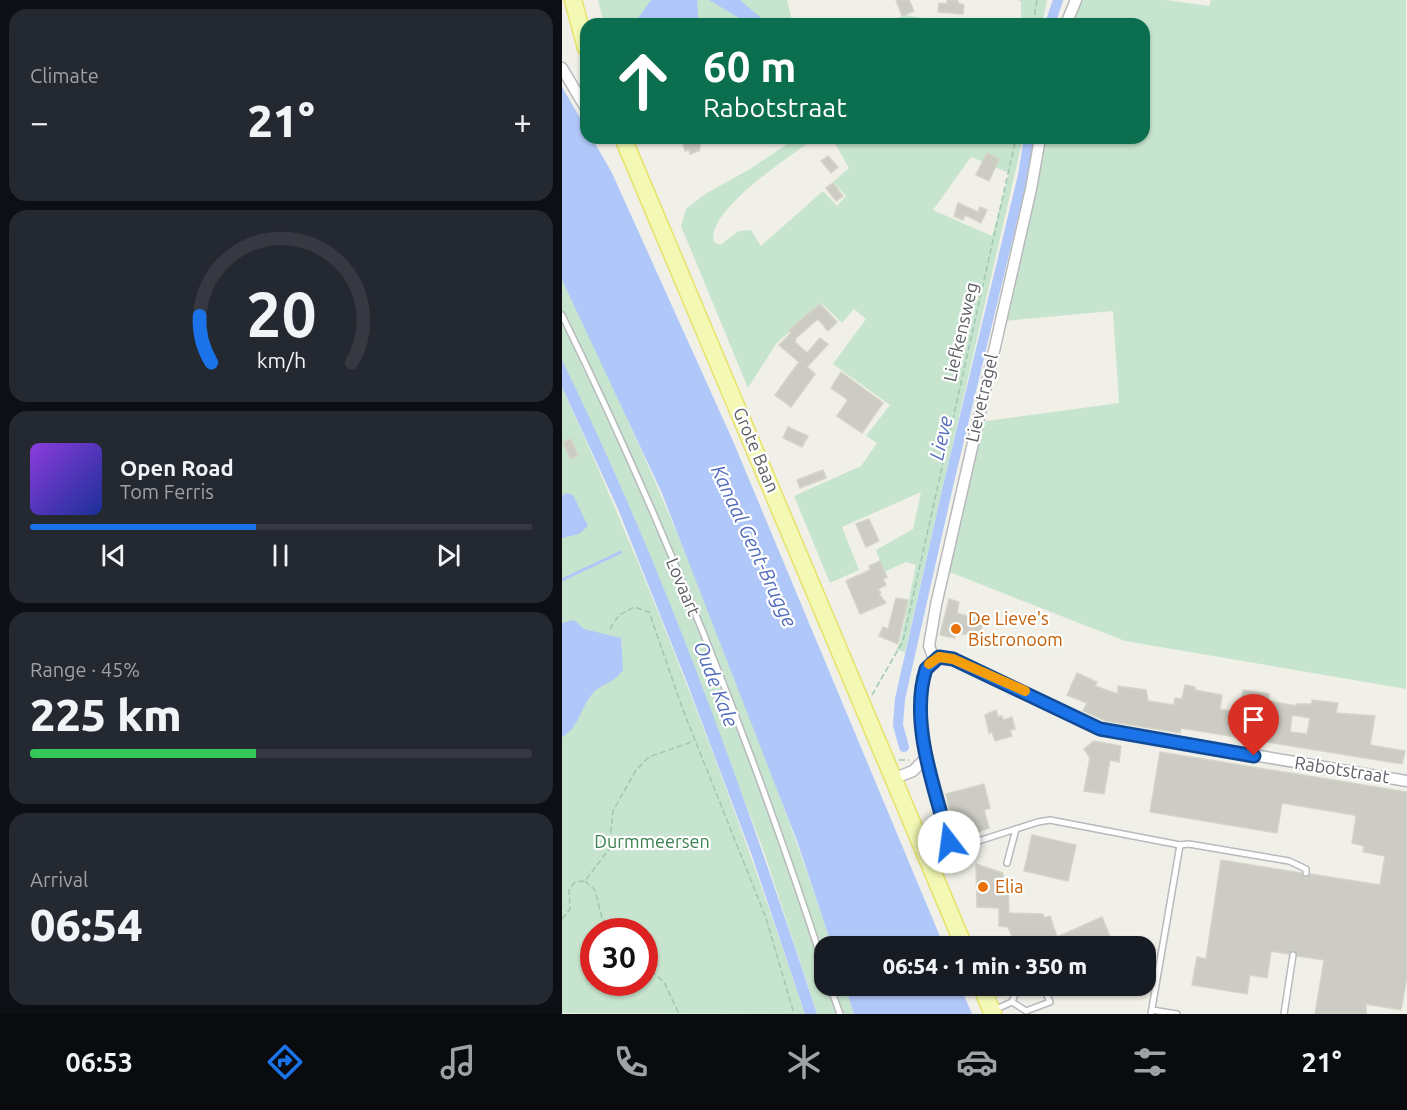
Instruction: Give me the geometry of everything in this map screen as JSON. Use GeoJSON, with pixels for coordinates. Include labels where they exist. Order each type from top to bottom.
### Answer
{"type":"FeatureCollection","features":[{"type":"Feature","properties":{"kind":"main road"},"geometry":{"type":"LineString","coordinates":[[572,0],[580,27]]}},
{"type":"Feature","properties":{"kind":"main road","name":"Grote Baan"},"geometry":{"type":"LineString","coordinates":[[626,144],[865,706],[960,936]]}},
{"type":"Feature","properties":{"kind":"main road"},"geometry":{"type":"LineString","coordinates":[[985,996],[992,1013]]}},
{"type":"Feature","properties":{"kind":"street"},"geometry":{"type":"LineString","coordinates":[[1068,18],[1076,0]]}},
{"type":"Feature","properties":{"kind":"street"},"geometry":{"type":"LineString","coordinates":[[562,68],[580,98]]}},
{"type":"Feature","properties":{"kind":"street","name":"Lievetragel"},"geometry":{"type":"LineString","coordinates":[[934,659],[929,646],[946,553],[1024,219],[1039,144]]}},
{"type":"Feature","properties":{"kind":"street"},"geometry":{"type":"LineString","coordinates":[[928,861],[950,850],[926,758],[921,697],[926,669],[934,659]]}},
{"type":"Feature","properties":{"kind":"street","name":"Rabotstraat"},"geometry":{"type":"LineString","coordinates":[[934,659],[953,659],[1100,729],[1406,781]]}},
{"type":"Feature","properties":{"kind":"street"},"geometry":{"type":"LineString","coordinates":[[892,770],[913,771],[926,758]]}},
{"type":"Feature","properties":{"kind":"lane","name":"Lovaart"},"geometry":{"type":"LineString","coordinates":[[562,315],[597,386],[717,668],[784,844],[814,937]]}},
{"type":"Feature","properties":{"kind":"lane"},"geometry":{"type":"LineString","coordinates":[[950,850],[1050,820],[1180,845],[1189,844],[1289,861],[1306,869],[1306,873]]}},
{"type":"Feature","properties":{"kind":"lane"},"geometry":{"type":"LineString","coordinates":[[1007,863],[1016,829]]}},
{"type":"Feature","properties":{"kind":"lane"},"geometry":{"type":"LineString","coordinates":[[1177,1014],[1151,1012],[1180,845]]}},
{"type":"Feature","properties":{"kind":"lane"},"geometry":{"type":"LineString","coordinates":[[1284,1014],[1293,955]]}},
{"type":"Feature","properties":{"kind":"lane"},"geometry":{"type":"LineString","coordinates":[[834,996],[840,1014]]}},
{"type":"Feature","properties":{"kind":"lane"},"geometry":{"type":"LineString","coordinates":[[992,1013],[1012,1002],[1014,996]]}},
{"type":"Feature","properties":{"kind":"lane"},"geometry":{"type":"LineString","coordinates":[[1012,1002],[1026,1011],[1050,1002],[1047,996]]}},
{"type":"Feature","properties":{"kind":"path"},"geometry":{"type":"LineString","coordinates":[[1034,18],[1037,0]]}},
{"type":"Feature","properties":{"kind":"path","name":"Liefkensweg"},"geometry":{"type":"LineString","coordinates":[[865,706],[903,641],[1015,144]]}},
{"type":"Feature","properties":{"kind":"path"},"geometry":{"type":"LineString","coordinates":[[610,629],[619,615],[634,608],[649,612],[695,741],[766,918],[794,1014]]}},
{"type":"Feature","properties":{"kind":"path"},"geometry":{"type":"LineString","coordinates":[[562,919],[570,909],[569,890],[575,882],[584,880],[609,849],[613,811],[636,770],[649,757],[695,741]]}},
{"type":"Feature","properties":{"kind":"path"},"geometry":{"type":"LineString","coordinates":[[892,770],[898,759],[906,761],[913,758]]}},
{"type":"Feature","properties":{"kind":"path"},"geometry":{"type":"LineString","coordinates":[[584,880],[595,890],[602,918]]}},
{"type":"Feature","properties":{"kind":"path"},"geometry":{"type":"LineString","coordinates":[[658,977],[664,982],[679,1014]]}},
{"type":"Feature","properties":{"kind":"green space"},"geometry":{"type":"Polygon","coordinates":[[[598,0],[655,0],[643,18],[602,18],[598,0]]]}},
{"type":"Feature","properties":{"kind":"green space"},"geometry":{"type":"Polygon","coordinates":[[[683,0],[787,0],[792,18],[695,18],[683,0]]]}},
{"type":"Feature","properties":{"kind":"green space"},"geometry":{"type":"Polygon","coordinates":[[[1018,0],[1047,0],[1043,18],[1021,18],[1021,2],[1018,0]]]}},
{"type":"Feature","properties":{"kind":"green space"},"geometry":{"type":"Polygon","coordinates":[[[1080,0],[1166,0],[1209,6],[1211,0],[1406,0],[1406,689],[1125,641],[947,571],[979,422],[1119,403],[1113,311],[1003,321],[1043,144],[1150,144],[1150,18],[1073,18],[1080,0]]]}},
{"type":"Feature","properties":{"kind":"green space"},"geometry":{"type":"Polygon","coordinates":[[[905,15],[921,18],[898,18],[905,15]]]}},
{"type":"Feature","properties":{"kind":"green space"},"geometry":{"type":"Polygon","coordinates":[[[787,144],[807,144],[752,185],[723,215],[715,229],[714,242],[720,245],[739,231],[751,230],[761,246],[823,191],[837,206],[846,196],[833,182],[849,168],[835,144],[1022,144],[905,652],[896,650],[900,643],[916,565],[906,562],[884,572],[876,550],[913,529],[921,492],[842,527],[859,570],[830,583],[794,496],[861,466],[877,443],[866,436],[890,405],[833,364],[866,319],[854,309],[842,323],[821,303],[776,344],[748,388],[681,226],[686,209],[705,194],[750,169],[787,144]],[[971,157],[933,210],[992,236],[1009,173],[971,157]]]}},
{"type":"Feature","properties":{"kind":"green space"},"geometry":{"type":"Polygon","coordinates":[[[562,280],[601,361],[674,526],[741,692],[803,861],[829,936],[814,936],[814,996],[848,996],[854,1014],[817,1014],[764,852],[697,676],[562,360],[562,280]]]}},
{"type":"Feature","properties":{"kind":"green space","name":"Durmmeersen"},"geometry":{"type":"Polygon","coordinates":[[[562,387],[629,542],[692,698],[805,1014],[562,1013],[562,387]]]}},
{"type":"Feature","properties":{"kind":"water"},"geometry":{"type":"Polygon","coordinates":[[[651,0],[700,0],[697,1],[698,18],[638,18],[651,0]]]}},
{"type":"Feature","properties":{"kind":"water"},"geometry":{"type":"Polygon","coordinates":[[[709,0],[740,0],[761,18],[739,18],[709,0]]]}},
{"type":"Feature","properties":{"kind":"water","name":"Kanaal Gent-Brugge"},"geometry":{"type":"Polygon","coordinates":[[[562,87],[580,118],[580,144],[595,144],[612,173],[733,441],[940,936],[829,936],[797,841],[661,491],[562,280],[562,87]]]}},
{"type":"Feature","properties":{"kind":"water"},"geometry":{"type":"Polygon","coordinates":[[[562,360],[635,520],[701,682],[761,848],[817,1014],[805,1014],[752,856],[686,680],[618,509],[562,387],[562,360]]]}},
{"type":"Feature","properties":{"kind":"water"},"geometry":{"type":"Polygon","coordinates":[[[566,493],[573,495],[588,526],[579,534],[562,538],[562,496],[566,493]]]}},
{"type":"Feature","properties":{"kind":"water"},"geometry":{"type":"Polygon","coordinates":[[[574,620],[584,629],[621,638],[623,670],[591,695],[573,728],[562,737],[562,623],[574,620]]]}},
{"type":"Feature","properties":{"kind":"water"},"geometry":{"type":"Polygon","coordinates":[[[848,996],[964,996],[972,1014],[854,1014],[848,996]]]}},
{"type":"Feature","properties":{"kind":"building"},"geometry":{"type":"Polygon","coordinates":[[[896,0],[909,0],[914,11],[902,16],[896,0]]]}},
{"type":"Feature","properties":{"kind":"building"},"geometry":{"type":"Polygon","coordinates":[[[947,0],[958,0],[958,3],[964,5],[963,14],[938,12],[939,3],[947,4],[947,0]]]}},
{"type":"Feature","properties":{"kind":"building"},"geometry":{"type":"Polygon","coordinates":[[[683,144],[701,144],[699,151],[690,154],[689,150],[685,151],[683,144]]]}},
{"type":"Feature","properties":{"kind":"building"},"geometry":{"type":"Polygon","coordinates":[[[987,153],[999,159],[989,181],[976,175],[987,153]]]}},
{"type":"Feature","properties":{"kind":"building"},"geometry":{"type":"Polygon","coordinates":[[[828,156],[838,167],[831,173],[821,161],[828,156]]]}},
{"type":"Feature","properties":{"kind":"building"},"geometry":{"type":"Polygon","coordinates":[[[833,183],[843,196],[836,201],[826,188],[833,183]]]}},
{"type":"Feature","properties":{"kind":"building"},"geometry":{"type":"Polygon","coordinates":[[[958,203],[978,212],[980,207],[987,210],[981,223],[965,215],[963,220],[954,216],[958,203]]]}},
{"type":"Feature","properties":{"kind":"building"},"geometry":{"type":"Polygon","coordinates":[[[820,304],[837,322],[828,331],[818,319],[796,338],[795,342],[807,353],[820,338],[828,344],[807,367],[815,374],[791,407],[775,395],[799,362],[779,345],[791,333],[789,330],[820,304]]]}},
{"type":"Feature","properties":{"kind":"building"},"geometry":{"type":"Polygon","coordinates":[[[841,372],[883,403],[862,433],[837,416],[848,400],[831,388],[841,372]]]}},
{"type":"Feature","properties":{"kind":"building"},"geometry":{"type":"Polygon","coordinates":[[[788,427],[808,436],[802,447],[783,438],[788,427]]]}},
{"type":"Feature","properties":{"kind":"building"},"geometry":{"type":"Polygon","coordinates":[[[571,439],[578,455],[570,459],[563,442],[571,439]]]}},
{"type":"Feature","properties":{"kind":"building"},"geometry":{"type":"Polygon","coordinates":[[[823,470],[826,478],[800,488],[797,480],[823,470]]]}},
{"type":"Feature","properties":{"kind":"building"},"geometry":{"type":"Polygon","coordinates":[[[869,519],[879,541],[866,547],[856,524],[869,519]]]}},
{"type":"Feature","properties":{"kind":"building"},"geometry":{"type":"Polygon","coordinates":[[[880,561],[887,577],[883,579],[886,585],[878,589],[886,603],[860,614],[846,581],[870,570],[869,566],[880,561]]]}},
{"type":"Feature","properties":{"kind":"building"},"geometry":{"type":"Polygon","coordinates":[[[896,598],[908,600],[898,644],[879,636],[883,627],[888,629],[896,598]]]}},
{"type":"Feature","properties":{"kind":"building"},"geometry":{"type":"Polygon","coordinates":[[[949,599],[959,602],[957,613],[984,621],[980,632],[971,630],[969,634],[955,634],[955,638],[940,635],[949,599]]]}},
{"type":"Feature","properties":{"kind":"building"},"geometry":{"type":"Polygon","coordinates":[[[1077,673],[1097,682],[1095,686],[1118,694],[1118,686],[1146,690],[1148,701],[1174,705],[1175,698],[1182,699],[1185,685],[1195,687],[1195,690],[1222,695],[1220,709],[1237,712],[1235,722],[1250,725],[1253,709],[1240,707],[1243,690],[1269,694],[1268,701],[1296,706],[1296,704],[1312,704],[1312,700],[1338,703],[1336,713],[1375,716],[1370,745],[1405,751],[1402,764],[1181,728],[1180,733],[1106,721],[1083,711],[1087,703],[1067,695],[1077,673]],[[1292,715],[1290,732],[1307,734],[1310,718],[1292,715]]]}},
{"type":"Feature","properties":{"kind":"building"},"geometry":{"type":"Polygon","coordinates":[[[996,710],[998,717],[1002,716],[1003,720],[1012,717],[1015,729],[1010,730],[1012,736],[995,741],[992,732],[989,733],[985,715],[996,710]]]}},
{"type":"Feature","properties":{"kind":"building"},"geometry":{"type":"Polygon","coordinates":[[[1094,741],[1121,746],[1119,762],[1110,760],[1104,794],[1084,791],[1090,758],[1084,749],[1094,741]]]}},
{"type":"Feature","properties":{"kind":"building"},"geometry":{"type":"Polygon","coordinates":[[[1160,752],[1407,792],[1407,977],[1401,1010],[1366,1004],[1366,1014],[1315,1014],[1324,960],[1298,956],[1293,950],[1288,954],[1271,951],[1267,978],[1250,975],[1247,994],[1192,985],[1197,957],[1206,959],[1221,860],[1301,873],[1305,878],[1311,874],[1380,885],[1385,856],[1363,852],[1364,846],[1352,843],[1356,817],[1354,815],[1282,803],[1277,833],[1150,812],[1160,752]]]}},
{"type":"Feature","properties":{"kind":"building"},"geometry":{"type":"Polygon","coordinates":[[[984,784],[990,808],[984,810],[989,828],[957,839],[946,794],[984,784]]]}},
{"type":"Feature","properties":{"kind":"building"},"geometry":{"type":"Polygon","coordinates":[[[1032,835],[1076,845],[1068,881],[1024,871],[1032,835]]]}},
{"type":"Feature","properties":{"kind":"building"},"geometry":{"type":"Polygon","coordinates":[[[976,864],[1003,873],[1003,879],[1008,880],[1009,913],[1043,914],[1044,918],[1050,916],[1057,936],[1012,936],[1008,927],[999,926],[999,908],[977,907],[976,864]]]}},
{"type":"Feature","properties":{"kind":"building"},"geometry":{"type":"Polygon","coordinates":[[[1102,917],[1110,936],[1059,936],[1102,917]]]}},
{"type":"Feature","properties":{"kind":"waterway","name":"Lieve"},"geometry":{"type":"LineString","coordinates":[[1052,18],[1058,0]]}},
{"type":"Feature","properties":{"kind":"waterway","name":"Lieve"},"geometry":{"type":"LineString","coordinates":[[904,747],[898,725],[900,699],[949,482],[1023,175],[1028,144]]}},
{"type":"Feature","properties":{"kind":"waterway"},"geometry":{"type":"LineString","coordinates":[[562,580],[621,552]]}},
{"type":"Feature","properties":{"kind":"slow traffic"},"geometry":{"type":"LineString","coordinates":[[929,664],[939,657],[953,659],[1025,691]]}},
{"type":"Feature","properties":{"kind":"place","name":"De Lieve's Bistronoom"},"geometry":{"type":"Point","coordinates":[956,629]}},
{"type":"Feature","properties":{"kind":"place","name":"Elia"},"geometry":{"type":"Point","coordinates":[983,887]}},
{"type":"Feature","properties":{"kind":"route"},"geometry":{"type":"LineString","coordinates":[[949,842],[926,758],[920,704],[926,669],[934,659],[939,657],[953,659],[1031,694],[1076,719],[1100,729],[1254,756]]}},
{"type":"Feature","properties":{"kind":"water label","name":"Oude Kale"},"geometry":{"type":"Point","coordinates":[716,684]}}]}
